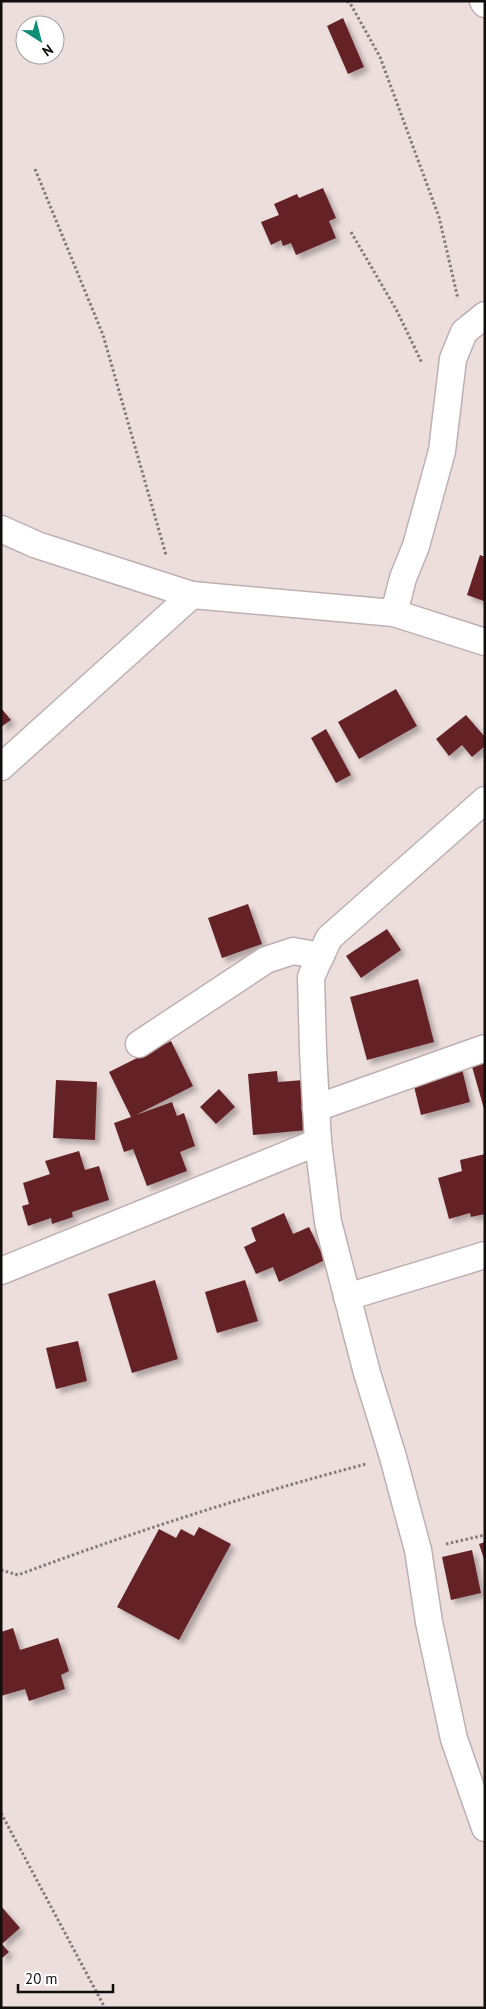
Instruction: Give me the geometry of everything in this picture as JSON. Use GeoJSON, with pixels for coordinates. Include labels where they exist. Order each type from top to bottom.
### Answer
{"type":"FeatureCollection","features":[{"type":"Feature","properties":{"kind":"street"},"geometry":{"type":"LineString","coordinates":[[394,614],[403,578],[416,546],[442,451],[453,359],[464,332],[485,315]]}},
{"type":"Feature","properties":{"kind":"street"},"geometry":{"type":"LineString","coordinates":[[1,529],[36,545],[192,595],[394,614],[485,642]]}},
{"type":"Feature","properties":{"kind":"street"},"geometry":{"type":"LineString","coordinates":[[1,767],[192,595]]}},
{"type":"Feature","properties":{"kind":"street"},"geometry":{"type":"LineString","coordinates":[[485,800],[329,938],[311,977],[318,1142],[328,1222],[367,1373],[393,1457],[418,1550],[429,1622],[454,1739],[485,1828]]}},
{"type":"Feature","properties":{"kind":"street"},"geometry":{"type":"LineString","coordinates":[[139,1044],[266,960],[293,951],[320,956]]}},
{"type":"Feature","properties":{"kind":"street"},"geometry":{"type":"LineString","coordinates":[[316,1108],[485,1048]]}},
{"type":"Feature","properties":{"kind":"street"},"geometry":{"type":"LineString","coordinates":[[1,1271],[318,1142]]}},
{"type":"Feature","properties":{"kind":"street"},"geometry":{"type":"LineString","coordinates":[[347,1296],[485,1254]]}},
{"type":"Feature","properties":{"kind":"path"},"geometry":{"type":"LineString","coordinates":[[347,1],[350,3],[380,57],[439,217],[459,301],[464,332]]}},
{"type":"Feature","properties":{"kind":"path"},"geometry":{"type":"LineString","coordinates":[[35,169],[103,335],[164,551],[192,595]]}},
{"type":"Feature","properties":{"kind":"path"},"geometry":{"type":"LineString","coordinates":[[351,232],[397,311],[426,372]]}},
{"type":"Feature","properties":{"kind":"path"},"geometry":{"type":"LineString","coordinates":[[1,1570],[18,1575],[124,1536],[217,1506],[393,1457]]}},
{"type":"Feature","properties":{"kind":"path"},"geometry":{"type":"LineString","coordinates":[[418,1550],[485,1535]]}},
{"type":"Feature","properties":{"kind":"path"},"geometry":{"type":"LineString","coordinates":[[1,1813],[105,2008]]}},
{"type":"Feature","properties":{"kind":"building"},"geometry":{"type":"Polygon","coordinates":[[[343,18],[364,67],[348,74],[327,26],[343,18]]]}},
{"type":"Feature","properties":{"kind":"building"},"geometry":{"type":"Polygon","coordinates":[[[323,188],[336,218],[329,221],[336,238],[296,255],[291,243],[283,246],[281,240],[271,245],[261,222],[279,215],[274,204],[297,194],[299,198],[323,188]]]}},
{"type":"Feature","properties":{"kind":"building"},"geometry":{"type":"Polygon","coordinates":[[[480,555],[485,557],[484,601],[467,595],[480,555]]]}},
{"type":"Feature","properties":{"kind":"building"},"geometry":{"type":"Polygon","coordinates":[[[396,689],[417,726],[359,759],[338,722],[396,689]]]}},
{"type":"Feature","properties":{"kind":"building"},"geometry":{"type":"Polygon","coordinates":[[[1,708],[11,720],[1,727],[1,708]]]}},
{"type":"Feature","properties":{"kind":"building"},"geometry":{"type":"Polygon","coordinates":[[[466,715],[485,737],[485,746],[472,757],[462,745],[449,756],[436,739],[466,715]]]}},
{"type":"Feature","properties":{"kind":"building"},"geometry":{"type":"Polygon","coordinates":[[[326,729],[351,775],[336,783],[311,738],[326,729]]]}},
{"type":"Feature","properties":{"kind":"building"},"geometry":{"type":"Polygon","coordinates":[[[248,904],[262,944],[222,958],[208,918],[248,904]]]}},
{"type":"Feature","properties":{"kind":"building"},"geometry":{"type":"Polygon","coordinates":[[[387,929],[401,950],[361,978],[346,956],[387,929]]]}},
{"type":"Feature","properties":{"kind":"building"},"geometry":{"type":"Polygon","coordinates":[[[418,979],[434,1042],[367,1060],[350,997],[418,979]]]}},
{"type":"Feature","properties":{"kind":"building"},"geometry":{"type":"Polygon","coordinates":[[[171,1041],[193,1086],[136,1115],[172,1102],[177,1116],[184,1113],[195,1146],[180,1152],[187,1171],[147,1186],[133,1149],[124,1152],[114,1123],[131,1117],[109,1072],[171,1041]]]}},
{"type":"Feature","properties":{"kind":"building"},"geometry":{"type":"Polygon","coordinates":[[[485,1059],[485,1109],[484,1109],[471,1063],[485,1059]]]}},
{"type":"Feature","properties":{"kind":"building"},"geometry":{"type":"Polygon","coordinates":[[[461,1065],[470,1102],[421,1115],[412,1078],[461,1065]]]}},
{"type":"Feature","properties":{"kind":"building"},"geometry":{"type":"Polygon","coordinates":[[[277,1071],[278,1082],[304,1080],[308,1130],[253,1135],[248,1074],[277,1071]]]}},
{"type":"Feature","properties":{"kind":"building"},"geometry":{"type":"Polygon","coordinates":[[[56,1080],[97,1082],[95,1140],[53,1138],[56,1080]]]}},
{"type":"Feature","properties":{"kind":"building"},"geometry":{"type":"Polygon","coordinates":[[[219,1089],[235,1107],[216,1124],[200,1107],[219,1089]]]}},
{"type":"Feature","properties":{"kind":"building"},"geometry":{"type":"Polygon","coordinates":[[[79,1151],[85,1170],[99,1166],[109,1200],[72,1212],[73,1217],[52,1224],[51,1218],[28,1226],[22,1206],[29,1204],[23,1183],[50,1174],[45,1161],[79,1151]]]}},
{"type":"Feature","properties":{"kind":"building"},"geometry":{"type":"Polygon","coordinates":[[[485,1154],[485,1214],[471,1217],[470,1213],[449,1219],[438,1178],[462,1171],[460,1160],[485,1154]]]}},
{"type":"Feature","properties":{"kind":"building"},"geometry":{"type":"Polygon","coordinates":[[[284,1213],[293,1234],[309,1227],[325,1260],[279,1282],[273,1267],[256,1274],[244,1247],[256,1241],[251,1228],[284,1213]]]}},
{"type":"Feature","properties":{"kind":"building"},"geometry":{"type":"Polygon","coordinates":[[[155,1280],[178,1359],[132,1373],[108,1294],[155,1280]]]}},
{"type":"Feature","properties":{"kind":"building"},"geometry":{"type":"Polygon","coordinates":[[[245,1280],[258,1321],[217,1333],[205,1292],[245,1280]]]}},
{"type":"Feature","properties":{"kind":"building"},"geometry":{"type":"Polygon","coordinates":[[[78,1341],[87,1381],[56,1389],[46,1348],[78,1341]]]}},
{"type":"Feature","properties":{"kind":"building"},"geometry":{"type":"Polygon","coordinates":[[[199,1527],[231,1544],[179,1640],[117,1607],[159,1529],[176,1538],[181,1529],[194,1536],[199,1527]]]}},
{"type":"Feature","properties":{"kind":"building"},"geometry":{"type":"Polygon","coordinates":[[[485,1542],[485,1559],[484,1559],[479,1544],[485,1542]]]}},
{"type":"Feature","properties":{"kind":"building"},"geometry":{"type":"Polygon","coordinates":[[[472,1550],[481,1593],[451,1600],[442,1557],[472,1550]]]}},
{"type":"Feature","properties":{"kind":"building"},"geometry":{"type":"Polygon","coordinates":[[[13,1628],[20,1650],[58,1638],[69,1671],[61,1675],[65,1689],[29,1701],[25,1689],[1,1696],[1,1632],[13,1628]]]}},
{"type":"Feature","properties":{"kind":"building"},"geometry":{"type":"Polygon","coordinates":[[[1,1906],[20,1928],[2,1944],[9,1952],[1,1959],[1,1906]]]}}]}
